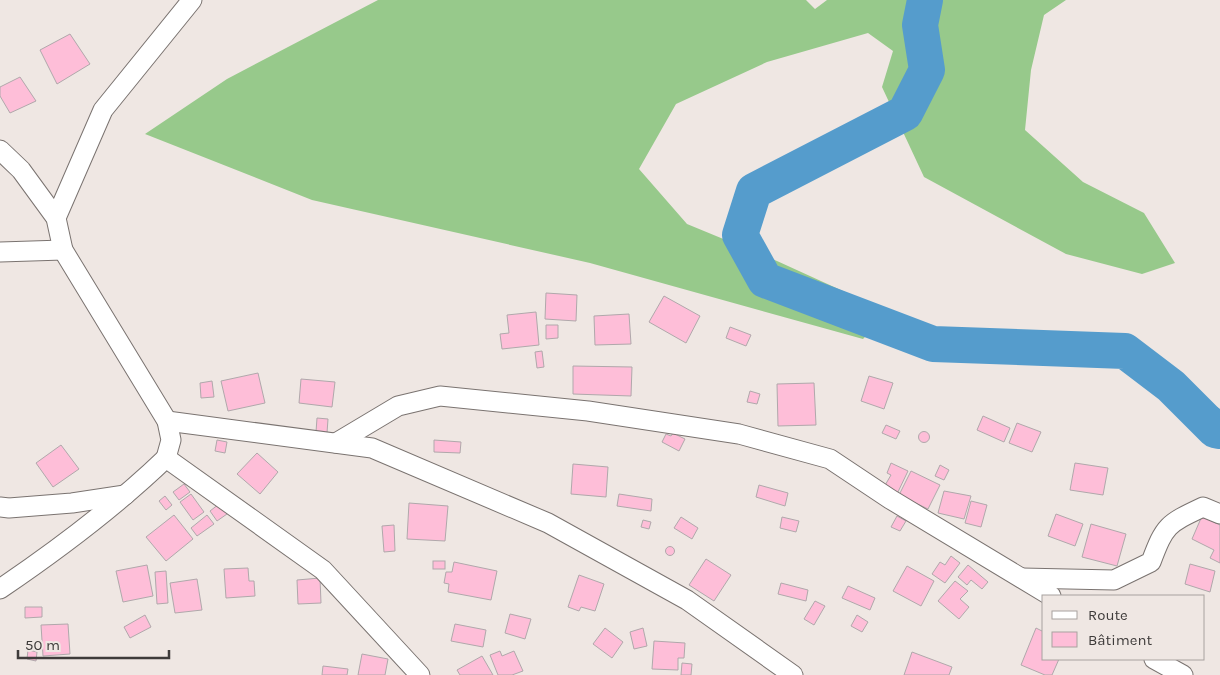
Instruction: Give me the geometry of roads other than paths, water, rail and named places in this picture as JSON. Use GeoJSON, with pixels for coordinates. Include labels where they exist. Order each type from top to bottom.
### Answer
{"type":"FeatureCollection","features":[{"type":"Feature","properties":{"kind":"street"},"geometry":{"type":"LineString","coordinates":[[56,218],[103,110],[192,0]]}},
{"type":"Feature","properties":{"kind":"street"},"geometry":{"type":"LineString","coordinates":[[0,150],[21,170],[56,218],[63,250],[167,421],[171,440],[166,458],[127,495],[46,557],[0,589]]}},
{"type":"Feature","properties":{"kind":"street"},"geometry":{"type":"LineString","coordinates":[[0,252],[63,250]]}},
{"type":"Feature","properties":{"kind":"street"},"geometry":{"type":"LineString","coordinates":[[336,443],[398,406],[440,396],[588,411],[739,434],[830,459],[890,499],[1049,595]]}},
{"type":"Feature","properties":{"kind":"street"},"geometry":{"type":"LineString","coordinates":[[167,421],[372,448],[548,523],[687,600],[793,675]]}},
{"type":"Feature","properties":{"kind":"street"},"geometry":{"type":"LineString","coordinates":[[166,458],[323,570],[420,675]]}},
{"type":"Feature","properties":{"kind":"street"},"geometry":{"type":"LineString","coordinates":[[0,507],[72,503],[127,495]]}},
{"type":"Feature","properties":{"kind":"street"},"geometry":{"type":"LineString","coordinates":[[1021,578],[1114,580],[1151,562],[1162,533],[1175,520],[1203,506],[1220,514]]}},
{"type":"Feature","properties":{"kind":"street"},"geometry":{"type":"LineString","coordinates":[[1156,660],[1183,675]]}},
{"type":"Feature","properties":{"kind":"water"},"geometry":{"type":"Polygon","coordinates":[[[1217,407],[1220,409],[1220,441],[1200,433],[1217,407]]]}},
{"type":"Feature","properties":{"kind":"waterway"},"geometry":{"type":"LineString","coordinates":[[925,0],[920,25],[927,70],[905,113],[754,191],[740,235],[765,280],[933,344],[1125,351],[1171,386],[1215,430],[1220,431]]}}]}
